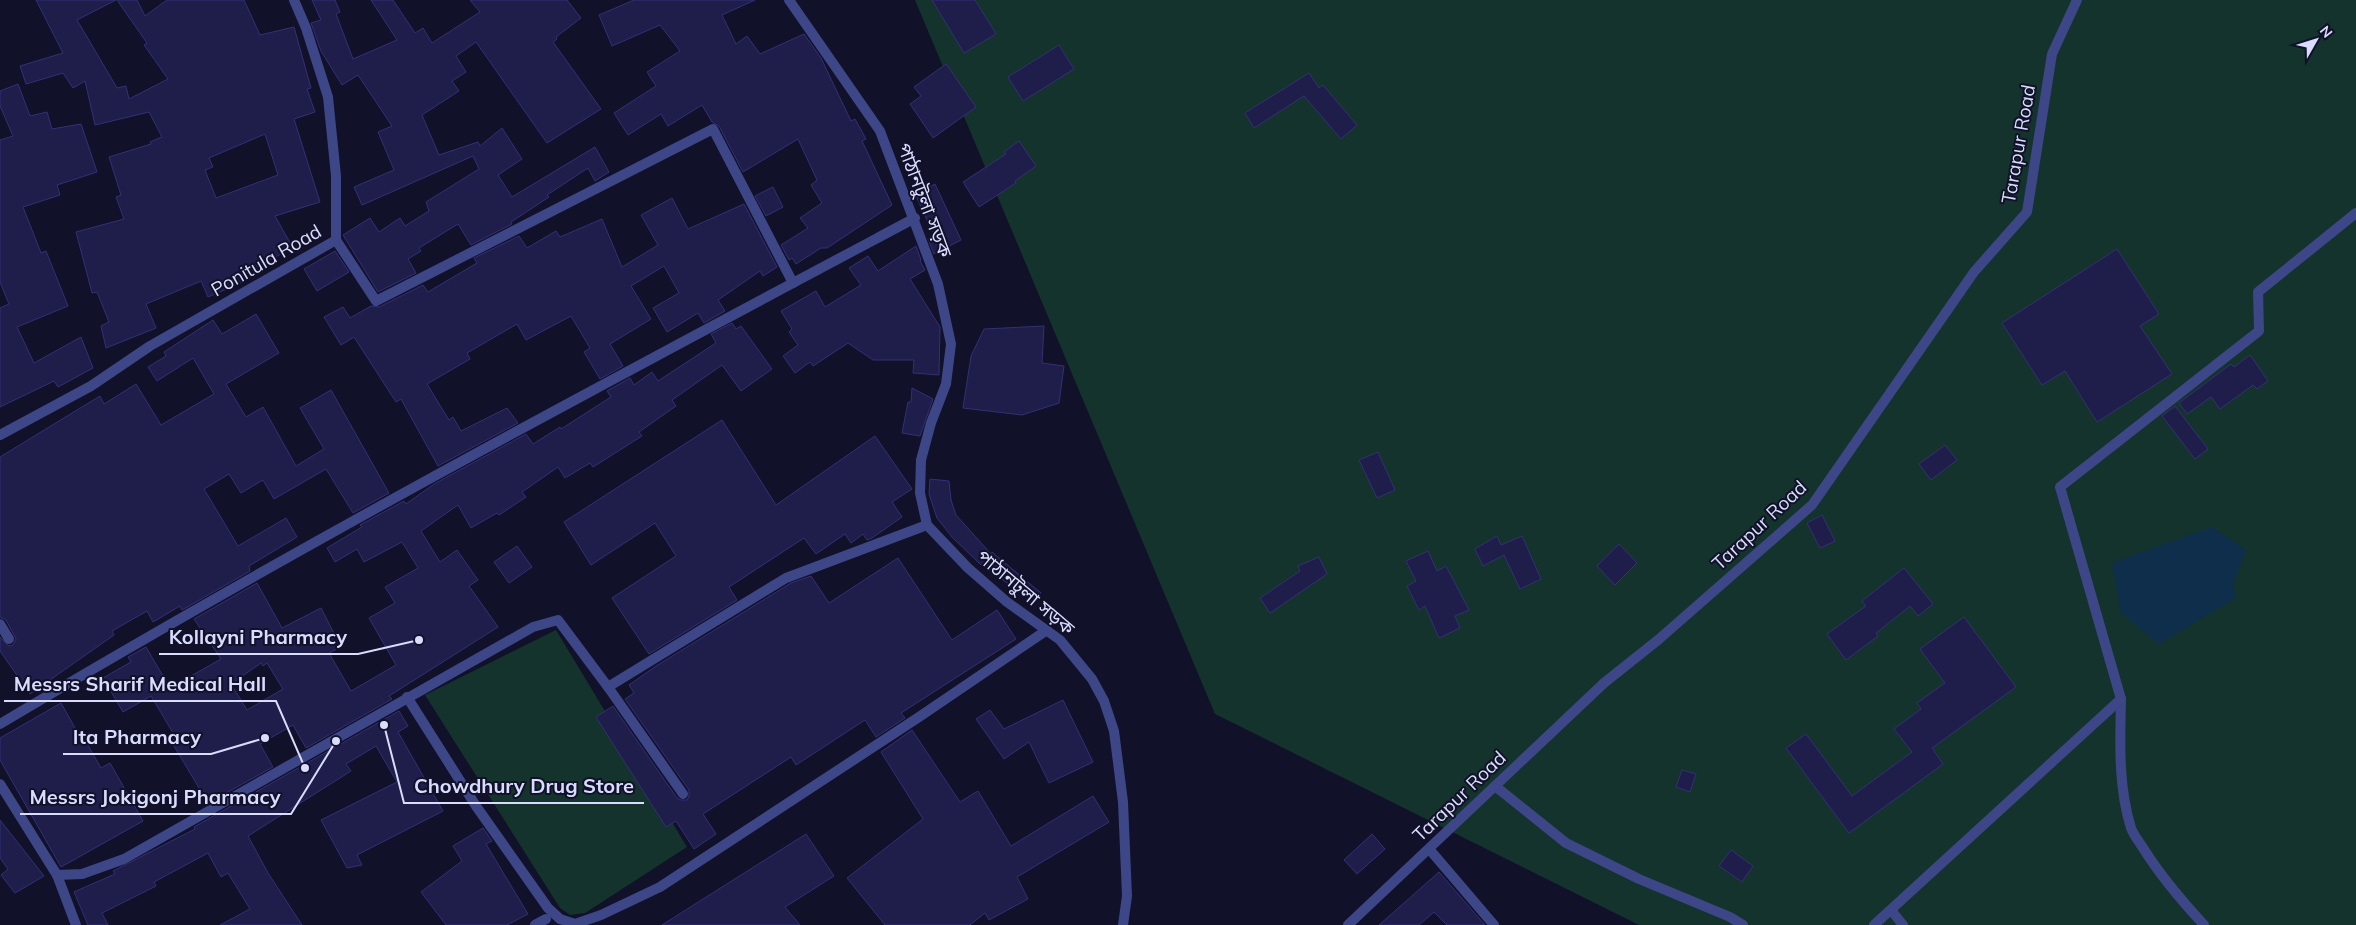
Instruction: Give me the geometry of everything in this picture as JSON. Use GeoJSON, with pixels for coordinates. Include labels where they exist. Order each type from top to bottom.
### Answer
{"type":"FeatureCollection","features":[{"type":"Feature","properties":{"kind":"street","name":"Ponitula Road"},"geometry":{"type":"LineString","coordinates":[[0,435],[90,386],[150,346],[336,240],[336,176],[328,96],[306,28],[294,0]]}},
{"type":"Feature","properties":{"kind":"street","name":"পাঠানটুলা সড়ক"},"geometry":{"type":"LineString","coordinates":[[789,0],[880,131],[915,218],[938,284],[951,344],[946,384],[931,422],[921,460],[920,493],[928,525],[968,568],[1007,602],[1060,640],[1092,679],[1104,701],[1114,731],[1123,802],[1127,896],[1123,925]]}},
{"type":"Feature","properties":{"kind":"street","name":"Tarapur Road"},"geometry":{"type":"LineString","coordinates":[[1348,925],[1430,850],[1604,683],[1658,640],[1812,505],[1974,272],[2027,212],[2052,54],[2077,0]]}},
{"type":"Feature","properties":{"kind":"street"},"geometry":{"type":"LineString","coordinates":[[336,240],[376,301],[713,130],[793,282]]}},
{"type":"Feature","properties":{"kind":"street"},"geometry":{"type":"LineString","coordinates":[[2204,925],[2161,877],[2132,830],[2124,800],[2124,780],[2120,767],[2121,699],[2060,487],[2259,331],[2258,292],[2356,213]]}},
{"type":"Feature","properties":{"kind":"street"},"geometry":{"type":"LineString","coordinates":[[0,724],[110,658],[483,450],[915,218]]}},
{"type":"Feature","properties":{"kind":"street"},"geometry":{"type":"LineString","coordinates":[[608,688],[786,578],[928,525]]}},
{"type":"Feature","properties":{"kind":"street"},"geometry":{"type":"LineString","coordinates":[[57,875],[82,874],[124,859],[533,627],[558,620],[682,794]]}},
{"type":"Feature","properties":{"kind":"street"},"geometry":{"type":"LineString","coordinates":[[0,624],[9,639]]}},
{"type":"Feature","properties":{"kind":"street"},"geometry":{"type":"LineString","coordinates":[[407,697],[476,806],[548,908],[560,919],[575,924],[601,916],[660,887],[919,717],[1047,630]]}},
{"type":"Feature","properties":{"kind":"street"},"geometry":{"type":"LineString","coordinates":[[1874,925],[2121,699]]}},
{"type":"Feature","properties":{"kind":"street"},"geometry":{"type":"LineString","coordinates":[[0,784],[57,875],[76,925]]}},
{"type":"Feature","properties":{"kind":"street"},"geometry":{"type":"LineString","coordinates":[[1495,786],[1566,843],[1638,879],[1730,917],[1743,925]]}},
{"type":"Feature","properties":{"kind":"street"},"geometry":{"type":"LineString","coordinates":[[1430,850],[1494,925]]}},
{"type":"Feature","properties":{"kind":"street"},"geometry":{"type":"LineString","coordinates":[[1891,910],[1903,925]]}},
{"type":"Feature","properties":{"kind":"street"},"geometry":{"type":"LineString","coordinates":[[535,925],[546,919]]}},
{"type":"Feature","properties":{"kind":"green space"},"geometry":{"type":"Polygon","coordinates":[[[915,0],[2356,0],[2356,925],[1639,925],[1215,714],[915,0]]]}},
{"type":"Feature","properties":{"kind":"green space"},"geometry":{"type":"Polygon","coordinates":[[[556,630],[687,847],[585,913],[570,915],[560,908],[425,695],[556,630]]]}},
{"type":"Feature","properties":{"kind":"water"},"geometry":{"type":"Polygon","coordinates":[[[2212,527],[2246,550],[2233,584],[2236,598],[2159,644],[2121,613],[2112,563],[2212,527]]]}},
{"type":"Feature","properties":{"kind":"building"},"geometry":{"type":"Polygon","coordinates":[[[36,0],[116,0],[77,20],[117,88],[126,86],[129,99],[168,79],[144,45],[147,43],[117,0],[137,0],[145,16],[167,0],[244,0],[260,35],[294,27],[311,88],[307,89],[315,112],[294,119],[320,202],[275,216],[293,248],[242,274],[245,281],[208,297],[201,281],[146,304],[156,328],[106,348],[101,326],[109,322],[97,292],[92,293],[76,232],[124,219],[116,197],[121,195],[109,157],[151,144],[150,142],[162,137],[149,112],[95,125],[85,81],[73,88],[63,73],[26,84],[20,66],[63,53],[36,0]],[[265,134],[209,158],[213,167],[205,170],[216,198],[278,175],[265,134]]]}},
{"type":"Feature","properties":{"kind":"building"},"geometry":{"type":"Polygon","coordinates":[[[312,0],[335,0],[340,12],[336,14],[353,59],[397,40],[371,0],[393,0],[415,33],[423,28],[432,43],[480,12],[470,0],[567,0],[581,18],[556,37],[557,39],[553,42],[601,109],[547,143],[476,42],[456,56],[466,72],[452,81],[459,91],[422,115],[439,155],[478,142],[480,146],[502,128],[522,159],[498,175],[512,197],[595,147],[609,172],[595,181],[588,168],[547,195],[549,197],[511,222],[512,224],[471,245],[458,224],[419,248],[421,251],[408,259],[416,273],[378,292],[343,235],[370,218],[379,232],[400,218],[405,226],[429,211],[426,202],[479,169],[473,156],[362,205],[354,187],[394,170],[378,132],[392,126],[358,75],[342,85],[321,51],[311,23],[321,20],[312,0]]]}},
{"type":"Feature","properties":{"kind":"building"},"geometry":{"type":"Polygon","coordinates":[[[634,0],[755,0],[722,15],[736,44],[747,36],[760,54],[804,34],[821,58],[851,121],[855,119],[866,139],[862,141],[892,205],[827,248],[821,248],[796,264],[792,258],[789,260],[781,245],[808,228],[800,218],[822,203],[811,185],[817,180],[798,139],[743,172],[719,126],[712,122],[702,105],[668,126],[661,114],[628,135],[614,113],[656,86],[647,72],[680,51],[660,25],[612,46],[599,15],[634,0]]]}},
{"type":"Feature","properties":{"kind":"building"},"geometry":{"type":"Polygon","coordinates":[[[932,0],[975,0],[996,34],[964,53],[932,0]]]}},
{"type":"Feature","properties":{"kind":"building"},"geometry":{"type":"Polygon","coordinates":[[[1059,45],[1074,69],[1023,101],[1008,77],[1059,45]]]}},
{"type":"Feature","properties":{"kind":"building"},"geometry":{"type":"Polygon","coordinates":[[[946,64],[976,107],[933,138],[910,104],[921,96],[914,87],[946,64]]]}},
{"type":"Feature","properties":{"kind":"building"},"geometry":{"type":"Polygon","coordinates":[[[1309,73],[1319,88],[1323,85],[1357,125],[1341,139],[1304,96],[1254,128],[1245,113],[1309,73]]]}},
{"type":"Feature","properties":{"kind":"building"},"geometry":{"type":"Polygon","coordinates":[[[18,84],[30,116],[47,112],[52,129],[81,124],[97,172],[57,185],[60,195],[23,207],[41,253],[46,251],[68,306],[17,327],[34,363],[81,337],[93,368],[58,387],[54,381],[0,407],[0,308],[9,304],[0,282],[0,140],[13,136],[0,106],[0,91],[18,84]]]}},
{"type":"Feature","properties":{"kind":"building"},"geometry":{"type":"Polygon","coordinates":[[[1019,141],[1036,166],[1015,181],[1016,183],[979,207],[963,182],[1006,154],[1004,152],[1019,141]]]}},
{"type":"Feature","properties":{"kind":"building"},"geometry":{"type":"Polygon","coordinates":[[[935,184],[961,240],[934,254],[928,239],[934,235],[915,194],[935,184]]]}},
{"type":"Feature","properties":{"kind":"building"},"geometry":{"type":"Polygon","coordinates":[[[773,187],[783,207],[766,216],[755,196],[773,187]]]}},
{"type":"Feature","properties":{"kind":"building"},"geometry":{"type":"Polygon","coordinates":[[[672,198],[688,229],[744,204],[777,267],[763,276],[760,271],[718,300],[725,311],[704,323],[698,313],[667,332],[653,308],[679,293],[664,266],[631,286],[651,319],[610,344],[623,366],[600,379],[584,352],[590,348],[571,316],[526,340],[517,324],[467,353],[470,359],[427,384],[449,420],[453,417],[461,431],[507,408],[518,423],[438,466],[401,399],[396,402],[354,337],[341,345],[324,317],[343,307],[350,318],[371,306],[379,307],[423,285],[428,292],[477,263],[474,258],[519,236],[527,248],[556,231],[560,237],[602,219],[622,267],[658,245],[641,215],[672,198]]]}},
{"type":"Feature","properties":{"kind":"building"},"geometry":{"type":"Polygon","coordinates":[[[916,246],[920,261],[925,270],[910,279],[940,327],[939,375],[913,373],[914,360],[873,360],[848,343],[813,366],[810,362],[795,373],[783,356],[798,345],[789,332],[792,329],[781,311],[816,291],[825,307],[861,285],[849,268],[868,256],[878,271],[916,246]]]}},
{"type":"Feature","properties":{"kind":"building"},"geometry":{"type":"Polygon","coordinates":[[[2117,249],[2159,314],[2140,326],[2172,374],[2097,422],[2065,371],[2042,385],[2002,323],[2117,249]]]}},
{"type":"Feature","properties":{"kind":"building"},"geometry":{"type":"Polygon","coordinates":[[[335,251],[349,272],[317,291],[304,269],[335,251]]]}},
{"type":"Feature","properties":{"kind":"building"},"geometry":{"type":"Polygon","coordinates":[[[256,314],[279,353],[226,384],[246,417],[263,407],[296,466],[324,449],[300,408],[331,390],[389,493],[353,513],[326,469],[274,499],[263,480],[241,493],[229,474],[204,489],[238,546],[286,518],[297,537],[249,566],[250,571],[182,610],[180,606],[153,622],[147,611],[112,631],[114,635],[30,694],[0,651],[0,637],[9,646],[13,645],[16,639],[6,620],[0,617],[0,457],[100,396],[104,404],[136,384],[161,425],[214,394],[193,358],[157,381],[148,367],[166,356],[164,352],[213,320],[222,334],[256,314]]]}},
{"type":"Feature","properties":{"kind":"building"},"geometry":{"type":"Polygon","coordinates":[[[732,323],[736,329],[741,326],[772,369],[741,391],[722,365],[672,400],[676,406],[639,432],[642,436],[593,467],[590,463],[565,478],[558,467],[522,492],[526,497],[499,515],[497,513],[471,528],[458,505],[421,531],[440,562],[457,550],[478,580],[469,586],[498,627],[389,696],[392,699],[306,748],[293,725],[260,744],[273,767],[208,803],[171,741],[176,738],[151,696],[123,712],[103,678],[131,662],[128,657],[146,647],[170,688],[221,659],[194,619],[257,583],[282,628],[321,608],[341,647],[329,653],[351,691],[396,665],[369,618],[395,603],[385,587],[418,568],[402,542],[364,562],[357,549],[335,562],[327,548],[362,527],[360,525],[404,501],[406,504],[434,484],[526,434],[533,444],[560,427],[561,429],[611,397],[607,391],[630,378],[634,385],[652,372],[658,381],[716,343],[711,334],[732,323]],[[261,663],[231,684],[247,710],[283,689],[267,663],[263,666],[261,663]]]}},
{"type":"Feature","properties":{"kind":"building"},"geometry":{"type":"Polygon","coordinates":[[[1044,326],[1042,363],[1064,366],[1059,403],[1022,415],[963,408],[971,356],[984,329],[1044,326]]]}},
{"type":"Feature","properties":{"kind":"building"},"geometry":{"type":"Polygon","coordinates":[[[2250,355],[2268,381],[2257,389],[2253,385],[2220,409],[2211,397],[2187,414],[2179,403],[2231,364],[2234,367],[2250,355]]]}},
{"type":"Feature","properties":{"kind":"building"},"geometry":{"type":"Polygon","coordinates":[[[912,388],[933,399],[920,436],[902,433],[908,402],[911,402],[912,388]]]}},
{"type":"Feature","properties":{"kind":"building"},"geometry":{"type":"Polygon","coordinates":[[[2175,406],[2208,449],[2195,459],[2162,416],[2175,406]]]}},
{"type":"Feature","properties":{"kind":"building"},"geometry":{"type":"Polygon","coordinates":[[[722,420],[776,505],[875,436],[912,489],[892,502],[902,517],[872,538],[867,540],[863,534],[851,543],[845,534],[816,554],[804,538],[729,587],[737,600],[649,654],[612,598],[676,556],[655,523],[591,565],[564,522],[722,420]]]}},
{"type":"Feature","properties":{"kind":"building"},"geometry":{"type":"Polygon","coordinates":[[[1945,445],[1957,460],[1931,480],[1919,464],[1945,445]]]}},
{"type":"Feature","properties":{"kind":"building"},"geometry":{"type":"Polygon","coordinates":[[[1378,452],[1395,490],[1377,498],[1359,460],[1378,452]]]}},
{"type":"Feature","properties":{"kind":"building"},"geometry":{"type":"Polygon","coordinates":[[[930,479],[949,481],[951,500],[956,515],[991,554],[992,552],[1041,593],[1034,602],[980,564],[952,537],[937,518],[929,494],[930,479]]]}},
{"type":"Feature","properties":{"kind":"building"},"geometry":{"type":"Polygon","coordinates":[[[1822,515],[1835,541],[1820,548],[1807,523],[1822,515]]]}},
{"type":"Feature","properties":{"kind":"building"},"geometry":{"type":"Polygon","coordinates":[[[1497,536],[1501,545],[1522,536],[1541,579],[1520,589],[1504,555],[1483,566],[1475,549],[1497,536]]]}},
{"type":"Feature","properties":{"kind":"building"},"geometry":{"type":"Polygon","coordinates":[[[1619,544],[1637,563],[1615,585],[1597,566],[1619,544]]]}},
{"type":"Feature","properties":{"kind":"building"},"geometry":{"type":"Polygon","coordinates":[[[517,546],[532,567],[509,583],[494,562],[517,546]]]}},
{"type":"Feature","properties":{"kind":"building"},"geometry":{"type":"Polygon","coordinates":[[[1428,551],[1437,571],[1446,566],[1469,610],[1455,616],[1460,628],[1439,638],[1425,606],[1419,610],[1407,586],[1416,581],[1406,561],[1428,551]]]}},
{"type":"Feature","properties":{"kind":"building"},"geometry":{"type":"Polygon","coordinates":[[[1319,557],[1327,574],[1270,613],[1260,598],[1300,571],[1298,566],[1319,557]]]}},
{"type":"Feature","properties":{"kind":"building"},"geometry":{"type":"Polygon","coordinates":[[[898,558],[952,640],[997,610],[1016,639],[901,713],[905,718],[876,737],[865,720],[796,765],[791,757],[703,814],[716,834],[694,849],[676,821],[666,827],[596,717],[613,706],[677,798],[687,800],[689,790],[625,699],[634,693],[629,685],[656,666],[791,583],[811,576],[829,603],[898,558]]]}},
{"type":"Feature","properties":{"kind":"building"},"geometry":{"type":"Polygon","coordinates":[[[1904,568],[1933,604],[1918,616],[1910,606],[1876,633],[1878,636],[1846,660],[1827,634],[1866,606],[1862,601],[1904,568]]]}},
{"type":"Feature","properties":{"kind":"building"},"geometry":{"type":"Polygon","coordinates":[[[1964,617],[2016,687],[1932,748],[1943,764],[1849,833],[1786,748],[1806,734],[1852,796],[1912,752],[1894,729],[1921,709],[1917,703],[1945,683],[1920,649],[1964,617]]]}},
{"type":"Feature","properties":{"kind":"building"},"geometry":{"type":"Polygon","coordinates":[[[1063,700],[1093,762],[1049,783],[1029,742],[1004,759],[976,719],[990,710],[1004,729],[1063,700]]]}},
{"type":"Feature","properties":{"kind":"building"},"geometry":{"type":"Polygon","coordinates":[[[61,703],[83,742],[85,740],[101,768],[110,763],[143,821],[61,867],[0,760],[0,738],[61,703]]]}},
{"type":"Feature","properties":{"kind":"building"},"geometry":{"type":"Polygon","coordinates":[[[399,711],[408,726],[398,732],[443,811],[357,855],[362,865],[347,868],[321,820],[397,782],[376,746],[346,764],[351,771],[248,836],[268,873],[302,925],[220,925],[250,909],[228,873],[221,877],[208,853],[154,882],[156,886],[102,913],[108,925],[88,925],[74,892],[115,874],[113,871],[195,829],[194,827],[399,711]]]}},
{"type":"Feature","properties":{"kind":"building"},"geometry":{"type":"Polygon","coordinates":[[[912,730],[960,802],[978,791],[1011,846],[1093,796],[1109,822],[1017,877],[1028,899],[989,920],[985,913],[970,925],[885,925],[847,878],[923,819],[881,752],[912,730]]]}},
{"type":"Feature","properties":{"kind":"building"},"geometry":{"type":"Polygon","coordinates":[[[1682,770],[1696,774],[1690,792],[1676,787],[1682,770]]]}},
{"type":"Feature","properties":{"kind":"building"},"geometry":{"type":"Polygon","coordinates":[[[0,820],[44,876],[15,893],[1,875],[8,869],[0,858],[0,820]]]}},
{"type":"Feature","properties":{"kind":"building"},"geometry":{"type":"Polygon","coordinates":[[[483,828],[492,841],[486,844],[528,914],[507,925],[446,925],[421,892],[462,861],[453,846],[483,828]]]}},
{"type":"Feature","properties":{"kind":"building"},"geometry":{"type":"Polygon","coordinates":[[[806,834],[834,876],[785,907],[800,925],[662,925],[806,834]]]}},
{"type":"Feature","properties":{"kind":"building"},"geometry":{"type":"Polygon","coordinates":[[[1372,834],[1385,849],[1357,874],[1344,860],[1372,834]]]}},
{"type":"Feature","properties":{"kind":"building"},"geometry":{"type":"Polygon","coordinates":[[[1731,850],[1753,866],[1742,882],[1719,866],[1731,850]]]}},
{"type":"Feature","properties":{"kind":"building"},"geometry":{"type":"Polygon","coordinates":[[[1439,872],[1485,925],[1447,925],[1434,912],[1419,925],[1379,925],[1439,872]]]}},
{"type":"Feature","properties":{"kind":"place","name":"Kollayni Pharmacy"},"geometry":{"type":"Point","coordinates":[419,640]}},
{"type":"Feature","properties":{"kind":"place","name":"Chowdhury Drug Store"},"geometry":{"type":"Point","coordinates":[384,725]}},
{"type":"Feature","properties":{"kind":"place","name":"Ita Pharmacy"},"geometry":{"type":"Point","coordinates":[265,738]}},
{"type":"Feature","properties":{"kind":"place","name":"Messrs Jokigonj Pharmacy"},"geometry":{"type":"Point","coordinates":[336,741]}},
{"type":"Feature","properties":{"kind":"place","name":"Messrs Sharif Medical Hall"},"geometry":{"type":"Point","coordinates":[305,768]}}]}
